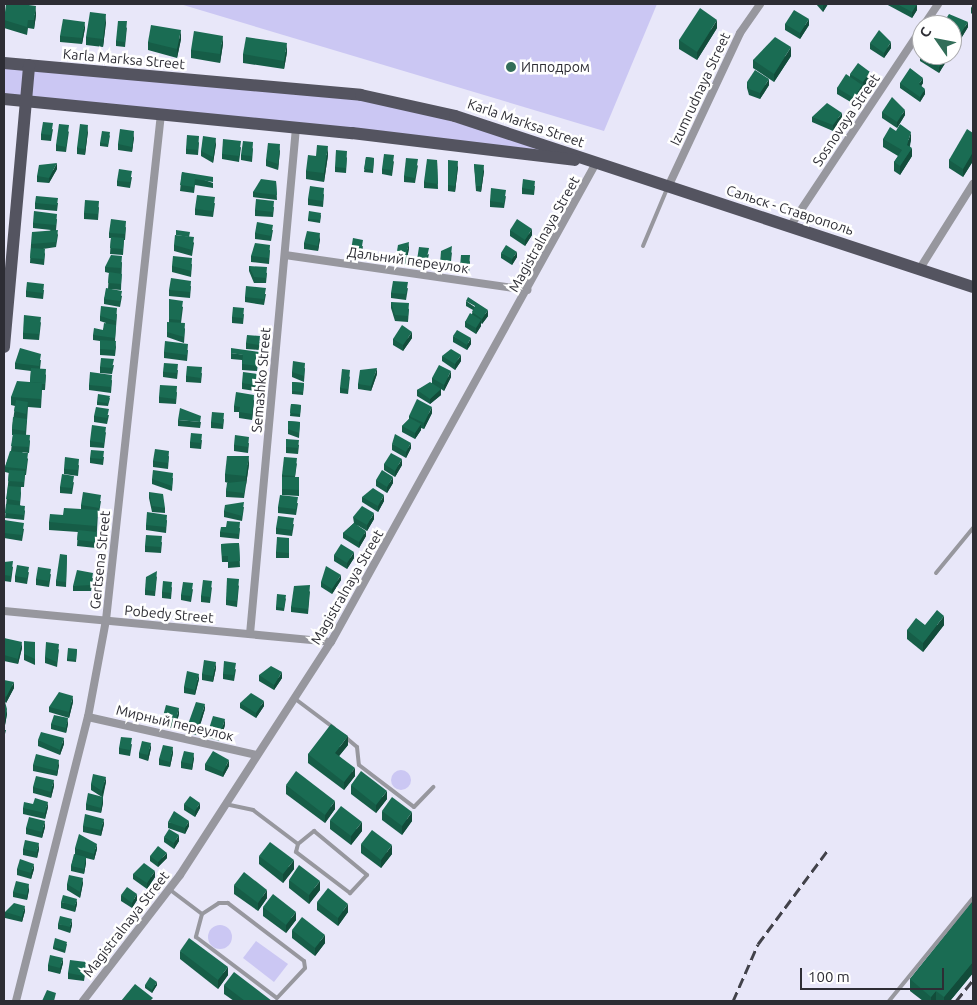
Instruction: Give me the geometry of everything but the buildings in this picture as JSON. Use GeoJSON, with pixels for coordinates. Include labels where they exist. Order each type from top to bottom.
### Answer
{"type":"FeatureCollection","features":[{"type":"Feature","properties":{"kind":"main road","name":"Karla Marksa Street"},"geometry":{"type":"LineString","coordinates":[[4,62],[360,95],[455,116],[596,163]]}},
{"type":"Feature","properties":{"kind":"main road"},"geometry":{"type":"LineString","coordinates":[[4,347],[29,65]]}},
{"type":"Feature","properties":{"kind":"main road","name":"Karla Marksa Street"},"geometry":{"type":"LineString","coordinates":[[4,99],[296,128],[596,163]]}},
{"type":"Feature","properties":{"kind":"main road","name":"Сальск - Ставрополь"},"geometry":{"type":"LineString","coordinates":[[596,163],[791,225],[973,287]]}},
{"type":"Feature","properties":{"kind":"street","name":"Izumrudnaya Street"},"geometry":{"type":"LineString","coordinates":[[668,187],[740,33],[760,4]]}},
{"type":"Feature","properties":{"kind":"street"},"geometry":{"type":"LineString","coordinates":[[931,15],[938,4]]}},
{"type":"Feature","properties":{"kind":"street","name":"Sosnovaya Street"},"geometry":{"type":"LineString","coordinates":[[791,225],[912,43]]}},
{"type":"Feature","properties":{"kind":"street","name":"Gertsena Street"},"geometry":{"type":"LineString","coordinates":[[16,1001],[88,717],[106,620],[161,114]]}},
{"type":"Feature","properties":{"kind":"street","name":"Semashko Street"},"geometry":{"type":"LineString","coordinates":[[250,634],[296,128]]}},
{"type":"Feature","properties":{"kind":"street","name":"Magistralnaya Street"},"geometry":{"type":"LineString","coordinates":[[83,1001],[169,889],[331,642],[596,163]]}},
{"type":"Feature","properties":{"kind":"street"},"geometry":{"type":"LineString","coordinates":[[919,270],[973,184]]}},
{"type":"Feature","properties":{"kind":"street","name":"Дальний переулок"},"geometry":{"type":"LineString","coordinates":[[285,255],[527,290]]}},
{"type":"Feature","properties":{"kind":"street","name":"Pobedy Street"},"geometry":{"type":"LineString","coordinates":[[4,611],[331,642]]}},
{"type":"Feature","properties":{"kind":"street","name":"Мирный переулок"},"geometry":{"type":"LineString","coordinates":[[88,717],[256,754]]}},
{"type":"Feature","properties":{"kind":"lane"},"geometry":{"type":"LineString","coordinates":[[643,246],[668,187]]}},
{"type":"Feature","properties":{"kind":"lane"},"geometry":{"type":"LineString","coordinates":[[936,573],[973,528]]}},
{"type":"Feature","properties":{"kind":"lane"},"geometry":{"type":"LineString","coordinates":[[294,698],[356,745],[359,765],[414,807],[433,787]]}},
{"type":"Feature","properties":{"kind":"lane"},"geometry":{"type":"LineString","coordinates":[[225,804],[253,810],[298,844]]}},
{"type":"Feature","properties":{"kind":"lane"},"geometry":{"type":"LineString","coordinates":[[314,831],[367,875],[350,893],[296,852],[298,844],[314,831]]}},
{"type":"Feature","properties":{"kind":"lane"},"geometry":{"type":"LineString","coordinates":[[169,889],[202,914]]}},
{"type":"Feature","properties":{"kind":"lane"},"geometry":{"type":"LineString","coordinates":[[889,1001],[973,898]]}},
{"type":"Feature","properties":{"kind":"lane"},"geometry":{"type":"LineString","coordinates":[[219,903],[228,904],[304,961],[305,968],[277,998],[196,937],[202,914],[219,903]]}},
{"type":"Feature","properties":{"kind":"shaded area","name":"Ипподром"},"geometry":{"type":"Polygon","coordinates":[[[180,4],[657,4],[604,131],[180,4]]]}},
{"type":"Feature","properties":{"kind":"shaded area"},"geometry":{"type":"Polygon","coordinates":[[[4,63],[361,95],[596,163],[4,99],[4,63]]]}},
{"type":"Feature","properties":{"kind":"shaded area"},"geometry":{"type":"Polygon","coordinates":[[[401,770],[408,773],[411,780],[408,787],[401,790],[394,787],[391,780],[394,773],[401,770]]]}},
{"type":"Feature","properties":{"kind":"shaded area"},"geometry":{"type":"Polygon","coordinates":[[[220,925],[225,926],[231,932],[231,942],[225,948],[220,949],[215,948],[209,942],[208,937],[209,932],[215,926],[220,925]]]}},
{"type":"Feature","properties":{"kind":"shaded area"},"geometry":{"type":"Polygon","coordinates":[[[256,941],[288,964],[274,982],[243,958],[256,941]]]}},
{"type":"Feature","properties":{"kind":"railway"},"geometry":{"type":"LineString","coordinates":[[733,1001],[758,944],[827,851]]}},
{"type":"Feature","properties":{"kind":"railway"},"geometry":{"type":"LineString","coordinates":[[956,1001],[973,980]]}},
{"type":"Feature","properties":{"kind":"place","name":"Ипподром"},"geometry":{"type":"Point","coordinates":[511,67]}}]}
